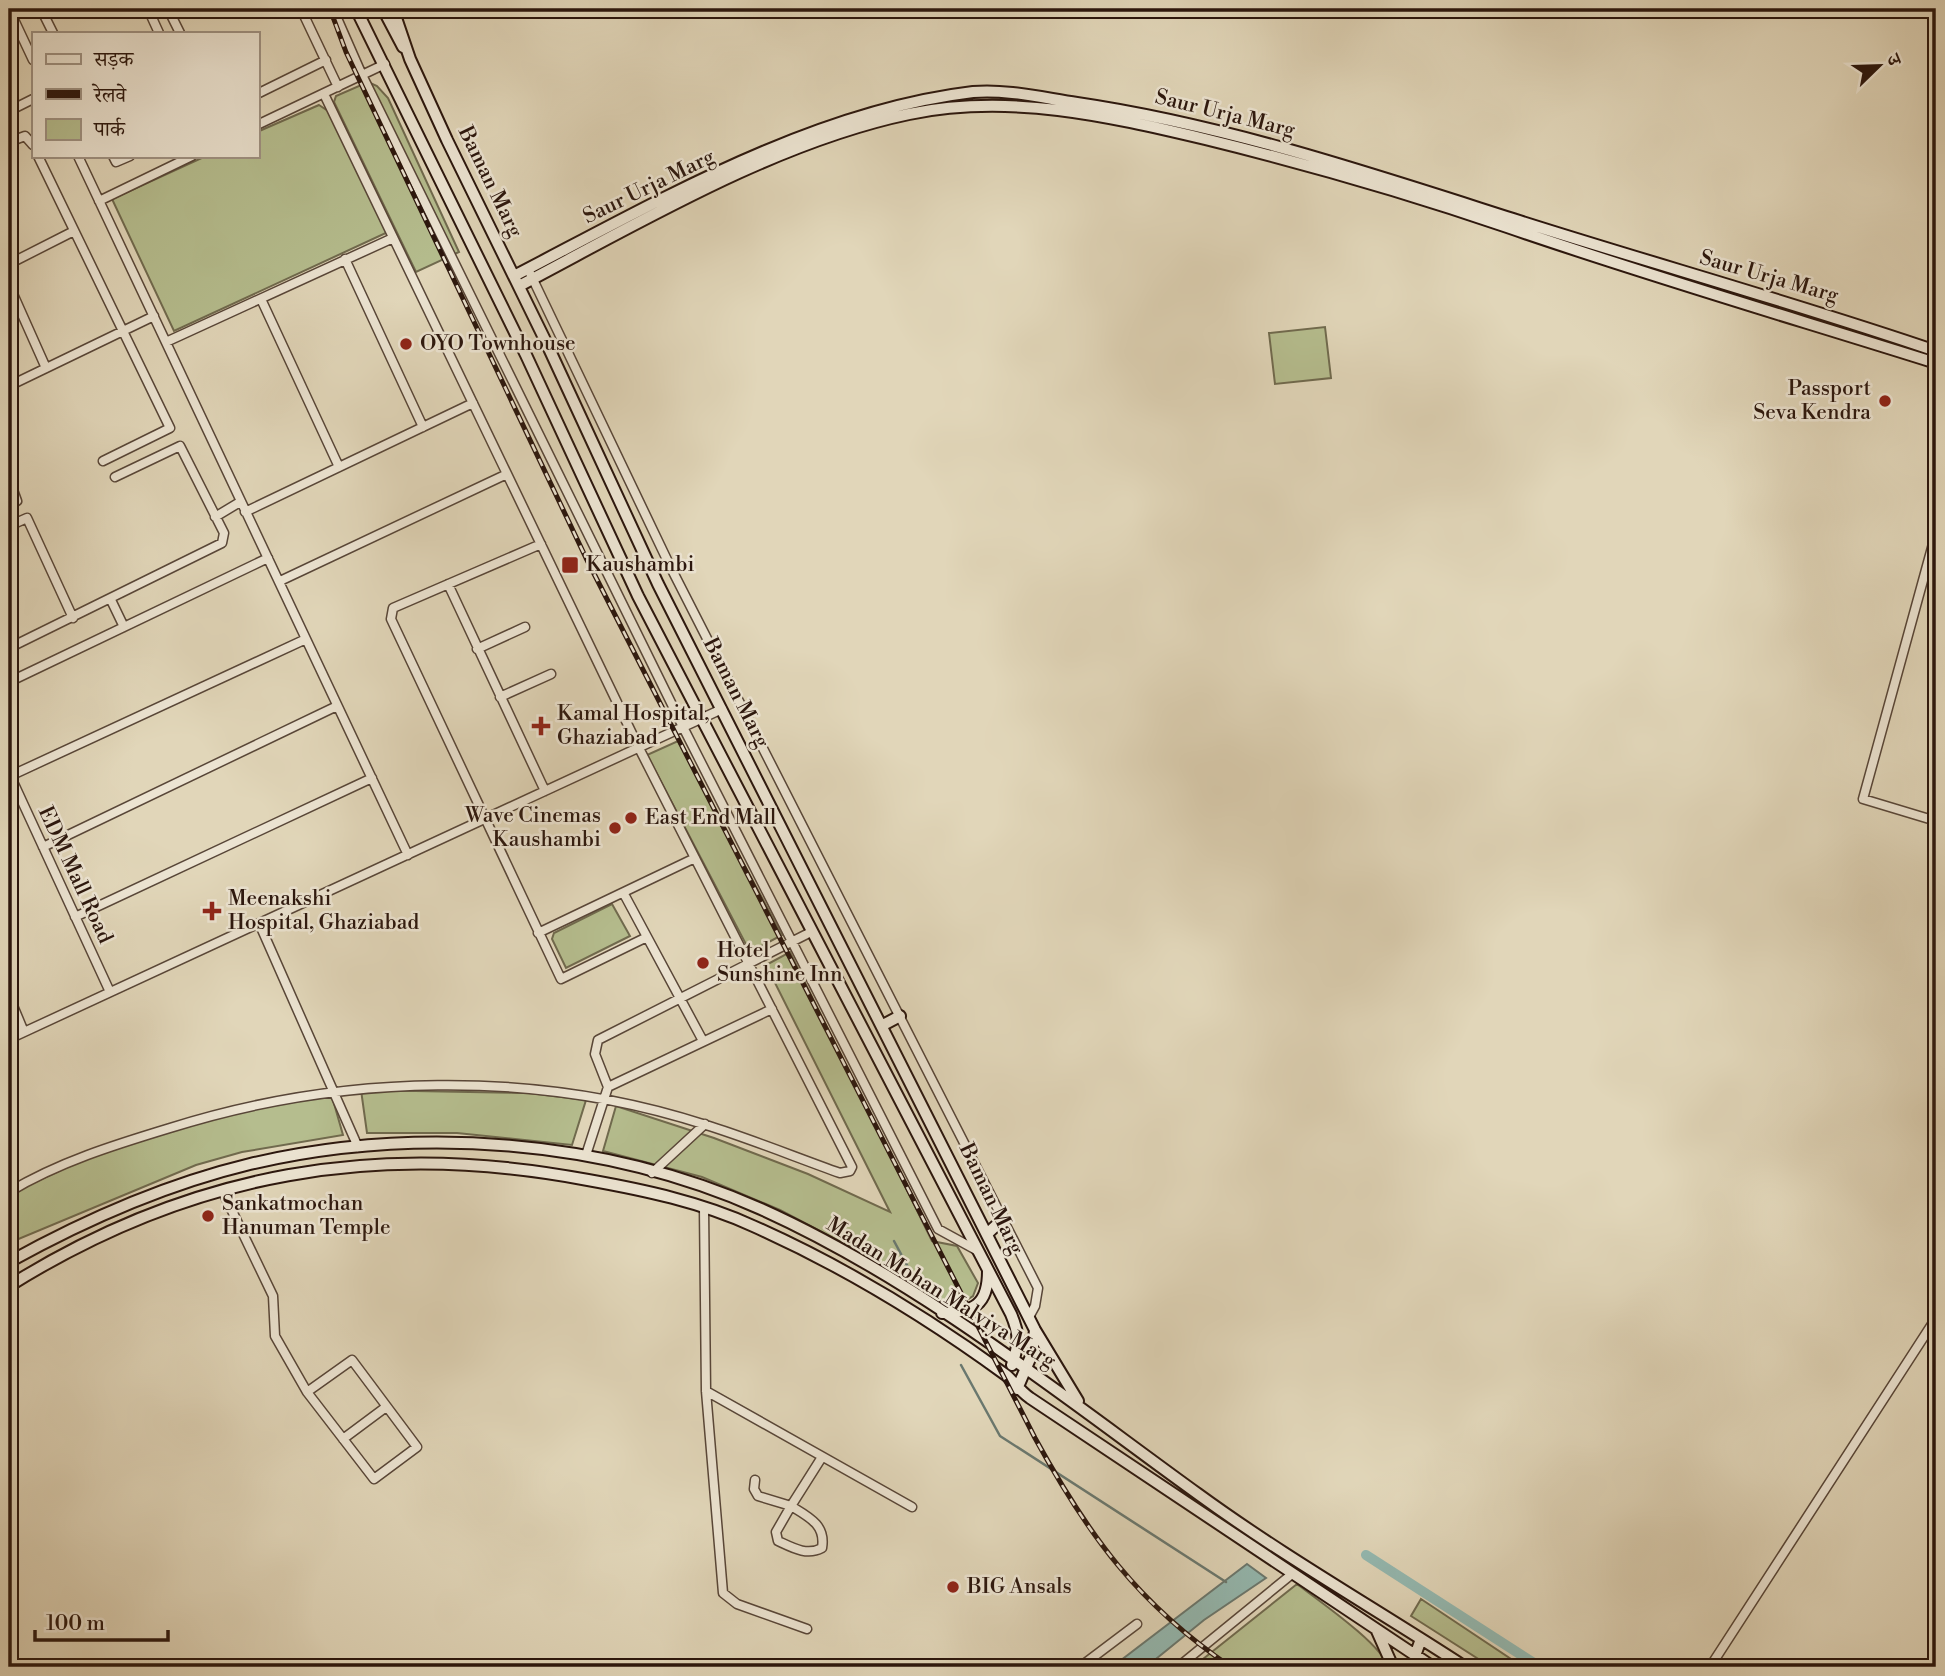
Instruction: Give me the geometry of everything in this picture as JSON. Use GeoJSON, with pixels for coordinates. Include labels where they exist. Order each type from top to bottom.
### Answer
{"type":"FeatureCollection","features":[{"type":"Feature","properties":{"kind":"main road","name":"Baman Marg"},"geometry":{"type":"LineString","coordinates":[[356,9],[385,64],[638,596],[1019,1332],[1019,1347],[1009,1378]]}},
{"type":"Feature","properties":{"kind":"main road"},"geometry":{"type":"LineString","coordinates":[[383,9],[410,59]]}},
{"type":"Feature","properties":{"kind":"main road","name":"Baman Marg"},"geometry":{"type":"LineString","coordinates":[[393,9],[410,59],[658,584],[1035,1330],[1081,1406]]}},
{"type":"Feature","properties":{"kind":"main road","name":"Saur Urja Marg"},"geometry":{"type":"LineString","coordinates":[[516,281],[727,169],[855,119],[929,100],[979,92],[1008,92],[1290,150],[1638,263],[1936,351]]}},
{"type":"Feature","properties":{"kind":"main road","name":"Saur Urja Marg"},"geometry":{"type":"LineString","coordinates":[[1780,307],[1936,363]]}},
{"type":"Feature","properties":{"kind":"main road"},"geometry":{"type":"LineString","coordinates":[[564,438],[586,428]]}},
{"type":"Feature","properties":{"kind":"main road"},"geometry":{"type":"LineString","coordinates":[[575,460],[596,450]]}},
{"type":"Feature","properties":{"kind":"main road"},"geometry":{"type":"LineString","coordinates":[[829,965],[848,956]]}},
{"type":"Feature","properties":{"kind":"main road"},"geometry":{"type":"LineString","coordinates":[[848,1001],[856,972]]}},
{"type":"Feature","properties":{"kind":"main road"},"geometry":{"type":"LineString","coordinates":[[883,1025],[900,1016]]}},
{"type":"Feature","properties":{"kind":"main road","name":"Madan Mohan Malviya Marg"},"geometry":{"type":"LineString","coordinates":[[9,1262],[49,1240],[117,1210],[249,1164],[358,1147],[477,1143],[586,1155],[652,1173],[759,1208],[878,1271],[1081,1406],[1201,1497],[1465,1667]]}},
{"type":"Feature","properties":{"kind":"main road"},"geometry":{"type":"LineString","coordinates":[[499,1146],[499,1166]]}},
{"type":"Feature","properties":{"kind":"main road","name":"Madan Mohan Malviya Marg"},"geometry":{"type":"LineString","coordinates":[[9,1286],[54,1257],[126,1225],[222,1190],[315,1170],[400,1161],[499,1166],[628,1187],[704,1208],[751,1225],[839,1270],[1009,1378],[1017,1389],[1432,1667]]}},
{"type":"Feature","properties":{"kind":"main road"},"geometry":{"type":"LineString","coordinates":[[987,1234],[1003,1219]]}},
{"type":"Feature","properties":{"kind":"main road"},"geometry":{"type":"LineString","coordinates":[[942,1313],[962,1312],[980,1304],[988,1287],[988,1270]]}},
{"type":"Feature","properties":{"kind":"main road"},"geometry":{"type":"LineString","coordinates":[[1017,1389],[1032,1354],[1035,1330]]}},
{"type":"Feature","properties":{"kind":"main road"},"geometry":{"type":"LineString","coordinates":[[1375,1629],[1393,1667]]}},
{"type":"Feature","properties":{"kind":"main road"},"geometry":{"type":"LineString","coordinates":[[1411,1667],[1421,1639]]}},
{"type":"Feature","properties":{"kind":"main road"},"geometry":{"type":"LineString","coordinates":[[1432,1667],[1437,1650]]}},
{"type":"Feature","properties":{"kind":"street"},"geometry":{"type":"LineString","coordinates":[[41,9],[52,32]]}},
{"type":"Feature","properties":{"kind":"street"},"geometry":{"type":"LineString","coordinates":[[148,9],[159,32]]}},
{"type":"Feature","properties":{"kind":"street"},"geometry":{"type":"LineString","coordinates":[[168,9],[180,32]]}},
{"type":"Feature","properties":{"kind":"street"},"geometry":{"type":"LineString","coordinates":[[302,9],[338,87]]}},
{"type":"Feature","properties":{"kind":"street"},"geometry":{"type":"LineString","coordinates":[[333,9],[362,75],[683,727],[938,1229],[978,1251]]}},
{"type":"Feature","properties":{"kind":"street"},"geometry":{"type":"LineString","coordinates":[[10,14],[32,58]]}},
{"type":"Feature","properties":{"kind":"street"},"geometry":{"type":"LineString","coordinates":[[259,93],[326,60]]}},
{"type":"Feature","properties":{"kind":"street"},"geometry":{"type":"LineString","coordinates":[[259,124],[385,64]]}},
{"type":"Feature","properties":{"kind":"street"},"geometry":{"type":"LineString","coordinates":[[9,1192],[98,1150],[225,1111],[335,1091],[465,1086],[564,1093],[603,1101],[705,1124],[840,1173],[850,1171],[852,1163],[639,748],[324,93]]}},
{"type":"Feature","properties":{"kind":"street"},"geometry":{"type":"LineString","coordinates":[[9,111],[32,100]]}},
{"type":"Feature","properties":{"kind":"street"},"geometry":{"type":"LineString","coordinates":[[9,142],[26,136],[32,144]]}},
{"type":"Feature","properties":{"kind":"street"},"geometry":{"type":"LineString","coordinates":[[42,158],[122,332],[170,428],[103,461]]}},
{"type":"Feature","properties":{"kind":"street"},"geometry":{"type":"LineString","coordinates":[[79,158],[408,855]]}},
{"type":"Feature","properties":{"kind":"street"},"geometry":{"type":"LineString","coordinates":[[99,201],[188,158]]}},
{"type":"Feature","properties":{"kind":"street"},"geometry":{"type":"LineString","coordinates":[[9,264],[75,231]]}},
{"type":"Feature","properties":{"kind":"street"},"geometry":{"type":"LineString","coordinates":[[166,342],[393,237]]}},
{"type":"Feature","properties":{"kind":"street"},"geometry":{"type":"LineString","coordinates":[[345,260],[423,427]]}},
{"type":"Feature","properties":{"kind":"street"},"geometry":{"type":"LineString","coordinates":[[530,274],[670,566],[1038,1288],[1035,1306],[1029,1317]]}},
{"type":"Feature","properties":{"kind":"street"},"geometry":{"type":"LineString","coordinates":[[9,285],[47,368]]}},
{"type":"Feature","properties":{"kind":"street"},"geometry":{"type":"LineString","coordinates":[[261,299],[339,467]]}},
{"type":"Feature","properties":{"kind":"street"},"geometry":{"type":"LineString","coordinates":[[9,386],[154,316]]}},
{"type":"Feature","properties":{"kind":"street"},"geometry":{"type":"LineString","coordinates":[[244,512],[473,403]]}},
{"type":"Feature","properties":{"kind":"street"},"geometry":{"type":"LineString","coordinates":[[9,648],[220,547],[224,533],[180,446],[115,477]]}},
{"type":"Feature","properties":{"kind":"street"},"geometry":{"type":"LineString","coordinates":[[280,581],[507,474]]}},
{"type":"Feature","properties":{"kind":"street"},"geometry":{"type":"LineString","coordinates":[[9,479],[17,501],[9,505]]}},
{"type":"Feature","properties":{"kind":"street"},"geometry":{"type":"LineString","coordinates":[[215,517],[240,502]]}},
{"type":"Feature","properties":{"kind":"street"},"geometry":{"type":"LineString","coordinates":[[9,526],[27,518],[73,618]]}},
{"type":"Feature","properties":{"kind":"street"},"geometry":{"type":"LineString","coordinates":[[1936,533],[1863,799],[1936,821]]}},
{"type":"Feature","properties":{"kind":"street"},"geometry":{"type":"LineString","coordinates":[[541,544],[393,608],[390,615],[561,979],[647,937]]}},
{"type":"Feature","properties":{"kind":"street"},"geometry":{"type":"LineString","coordinates":[[9,682],[268,558]]}},
{"type":"Feature","properties":{"kind":"street"},"geometry":{"type":"LineString","coordinates":[[448,584],[545,791]]}},
{"type":"Feature","properties":{"kind":"street"},"geometry":{"type":"LineString","coordinates":[[111,600],[124,627]]}},
{"type":"Feature","properties":{"kind":"street"},"geometry":{"type":"LineString","coordinates":[[477,649],[525,627]]}},
{"type":"Feature","properties":{"kind":"street"},"geometry":{"type":"LineString","coordinates":[[9,775],[306,639]]}},
{"type":"Feature","properties":{"kind":"street"},"geometry":{"type":"LineString","coordinates":[[500,697],[551,674]]}},
{"type":"Feature","properties":{"kind":"street"},"geometry":{"type":"LineString","coordinates":[[43,847],[337,706]]}},
{"type":"Feature","properties":{"kind":"street"},"geometry":{"type":"LineString","coordinates":[[9,1039],[722,709]]}},
{"type":"Feature","properties":{"kind":"street","name":"EDM Mall Road"},"geometry":{"type":"LineString","coordinates":[[9,775],[110,992]]}},
{"type":"Feature","properties":{"kind":"street"},"geometry":{"type":"LineString","coordinates":[[75,917],[372,778]]}},
{"type":"Feature","properties":{"kind":"street"},"geometry":{"type":"LineString","coordinates":[[538,933],[695,858]]}},
{"type":"Feature","properties":{"kind":"street"},"geometry":{"type":"LineString","coordinates":[[624,894],[703,1041]]}},
{"type":"Feature","properties":{"kind":"street"},"geometry":{"type":"LineString","coordinates":[[259,923],[358,1147]]}},
{"type":"Feature","properties":{"kind":"street"},"geometry":{"type":"LineString","coordinates":[[586,1155],[608,1087],[595,1054],[598,1040],[811,932]]}},
{"type":"Feature","properties":{"kind":"street"},"geometry":{"type":"LineString","coordinates":[[9,996],[24,1032]]}},
{"type":"Feature","properties":{"kind":"street"},"geometry":{"type":"LineString","coordinates":[[608,1087],[772,1009]]}},
{"type":"Feature","properties":{"kind":"street"},"geometry":{"type":"LineString","coordinates":[[652,1173],[705,1124]]}},
{"type":"Feature","properties":{"kind":"street"},"geometry":{"type":"LineString","coordinates":[[222,1190],[273,1296],[275,1336],[307,1392],[342,1439],[374,1479],[417,1447],[352,1360],[307,1392]]}},
{"type":"Feature","properties":{"kind":"street"},"geometry":{"type":"LineString","coordinates":[[704,1208],[706,1391],[723,1593],[737,1604],[807,1629]]}},
{"type":"Feature","properties":{"kind":"street"},"geometry":{"type":"LineString","coordinates":[[117,1210],[126,1225]]}},
{"type":"Feature","properties":{"kind":"street"},"geometry":{"type":"LineString","coordinates":[[1710,1667],[1936,1318]]}},
{"type":"Feature","properties":{"kind":"street"},"geometry":{"type":"LineString","coordinates":[[706,1391],[912,1507]]}},
{"type":"Feature","properties":{"kind":"street"},"geometry":{"type":"LineString","coordinates":[[342,1439],[386,1407]]}},
{"type":"Feature","properties":{"kind":"street"},"geometry":{"type":"LineString","coordinates":[[755,1480],[758,1496],[791,1506],[818,1524],[824,1535],[822,1548],[815,1552],[798,1551],[778,1541],[776,1532],[791,1506],[822,1457]]}},
{"type":"Feature","properties":{"kind":"street"},"geometry":{"type":"LineString","coordinates":[[1178,1667],[1292,1574]]}},
{"type":"Feature","properties":{"kind":"street"},"geometry":{"type":"LineString","coordinates":[[1080,1667],[1138,1624]]}},
{"type":"Feature","properties":{"kind":"green space"},"geometry":{"type":"Polygon","coordinates":[[[368,82],[377,86],[388,98],[459,252],[416,272],[334,102],[336,96],[368,82]]]}},
{"type":"Feature","properties":{"kind":"green space"},"geometry":{"type":"Polygon","coordinates":[[[319,105],[331,113],[388,232],[174,331],[112,199],[202,158],[259,158],[259,131],[319,105]]]}},
{"type":"Feature","properties":{"kind":"green space"},"geometry":{"type":"Polygon","coordinates":[[[1325,327],[1331,378],[1275,384],[1269,333],[1325,327]]]}},
{"type":"Feature","properties":{"kind":"green space"},"geometry":{"type":"Polygon","coordinates":[[[678,741],[782,935],[750,952],[647,755],[678,741]]]}},
{"type":"Feature","properties":{"kind":"green space"},"geometry":{"type":"Polygon","coordinates":[[[612,904],[630,936],[566,968],[552,939],[554,933],[612,904]]]}},
{"type":"Feature","properties":{"kind":"green space"},"geometry":{"type":"Polygon","coordinates":[[[790,952],[932,1241],[957,1246],[978,1283],[973,1296],[962,1303],[946,1304],[862,1253],[780,1210],[702,1177],[603,1151],[616,1106],[714,1138],[808,1174],[890,1212],[766,965],[790,952]]]}},
{"type":"Feature","properties":{"kind":"green space"},"geometry":{"type":"Polygon","coordinates":[[[361,1090],[529,1093],[586,1100],[572,1145],[457,1133],[367,1133],[361,1090]]]}},
{"type":"Feature","properties":{"kind":"green space"},"geometry":{"type":"Polygon","coordinates":[[[331,1093],[343,1135],[242,1152],[196,1165],[9,1243],[9,1194],[104,1150],[227,1110],[331,1093]]]}},
{"type":"Feature","properties":{"kind":"green space"},"geometry":{"type":"Polygon","coordinates":[[[1297,1584],[1363,1636],[1384,1658],[1387,1667],[1193,1667],[1297,1584]]]}},
{"type":"Feature","properties":{"kind":"green space"},"geometry":{"type":"Polygon","coordinates":[[[1421,1599],[1523,1667],[1491,1667],[1411,1616],[1421,1599]]]}},
{"type":"Feature","properties":{"kind":"water"},"geometry":{"type":"Polygon","coordinates":[[[1247,1564],[1266,1578],[1204,1620],[1146,1667],[1112,1667],[1247,1564]]]}},
{"type":"Feature","properties":{"kind":"waterway"},"geometry":{"type":"LineString","coordinates":[[894,1241],[922,1293]]}},
{"type":"Feature","properties":{"kind":"waterway"},"geometry":{"type":"LineString","coordinates":[[961,1365],[1000,1436],[1226,1582]]}},
{"type":"Feature","properties":{"kind":"waterway"},"geometry":{"type":"LineString","coordinates":[[1366,1555],[1540,1667]]}},
{"type":"Feature","properties":{"kind":"railway"},"geometry":{"type":"LineString","coordinates":[[330,9],[346,52],[586,558],[1035,1438],[1075,1506],[1118,1565],[1169,1618],[1231,1667]]}},
{"type":"Feature","properties":{"kind":"place","name":"OYO Townhouse"},"geometry":{"type":"Point","coordinates":[406,344]}},
{"type":"Feature","properties":{"kind":"place","name":"Passport Seva Kendra"},"geometry":{"type":"Point","coordinates":[1885,401]}},
{"type":"Feature","properties":{"kind":"place","name":"Kaushambi"},"geometry":{"type":"Point","coordinates":[570,565]}},
{"type":"Feature","properties":{"kind":"place","name":"Kamal Hospital, Ghaziabad"},"geometry":{"type":"Point","coordinates":[541,726]}},
{"type":"Feature","properties":{"kind":"place","name":"East End Mall"},"geometry":{"type":"Point","coordinates":[631,818]}},
{"type":"Feature","properties":{"kind":"place","name":"Wave Cinemas Kaushambi"},"geometry":{"type":"Point","coordinates":[615,828]}},
{"type":"Feature","properties":{"kind":"place","name":"Meenakshi Hospital, Ghaziabad"},"geometry":{"type":"Point","coordinates":[212,911]}},
{"type":"Feature","properties":{"kind":"place","name":"Hotel Sunshine Inn"},"geometry":{"type":"Point","coordinates":[703,963]}},
{"type":"Feature","properties":{"kind":"place","name":"Sankatmochan Hanuman Temple"},"geometry":{"type":"Point","coordinates":[208,1216]}},
{"type":"Feature","properties":{"kind":"place","name":"BIG Ansals"},"geometry":{"type":"Point","coordinates":[953,1587]}}]}
